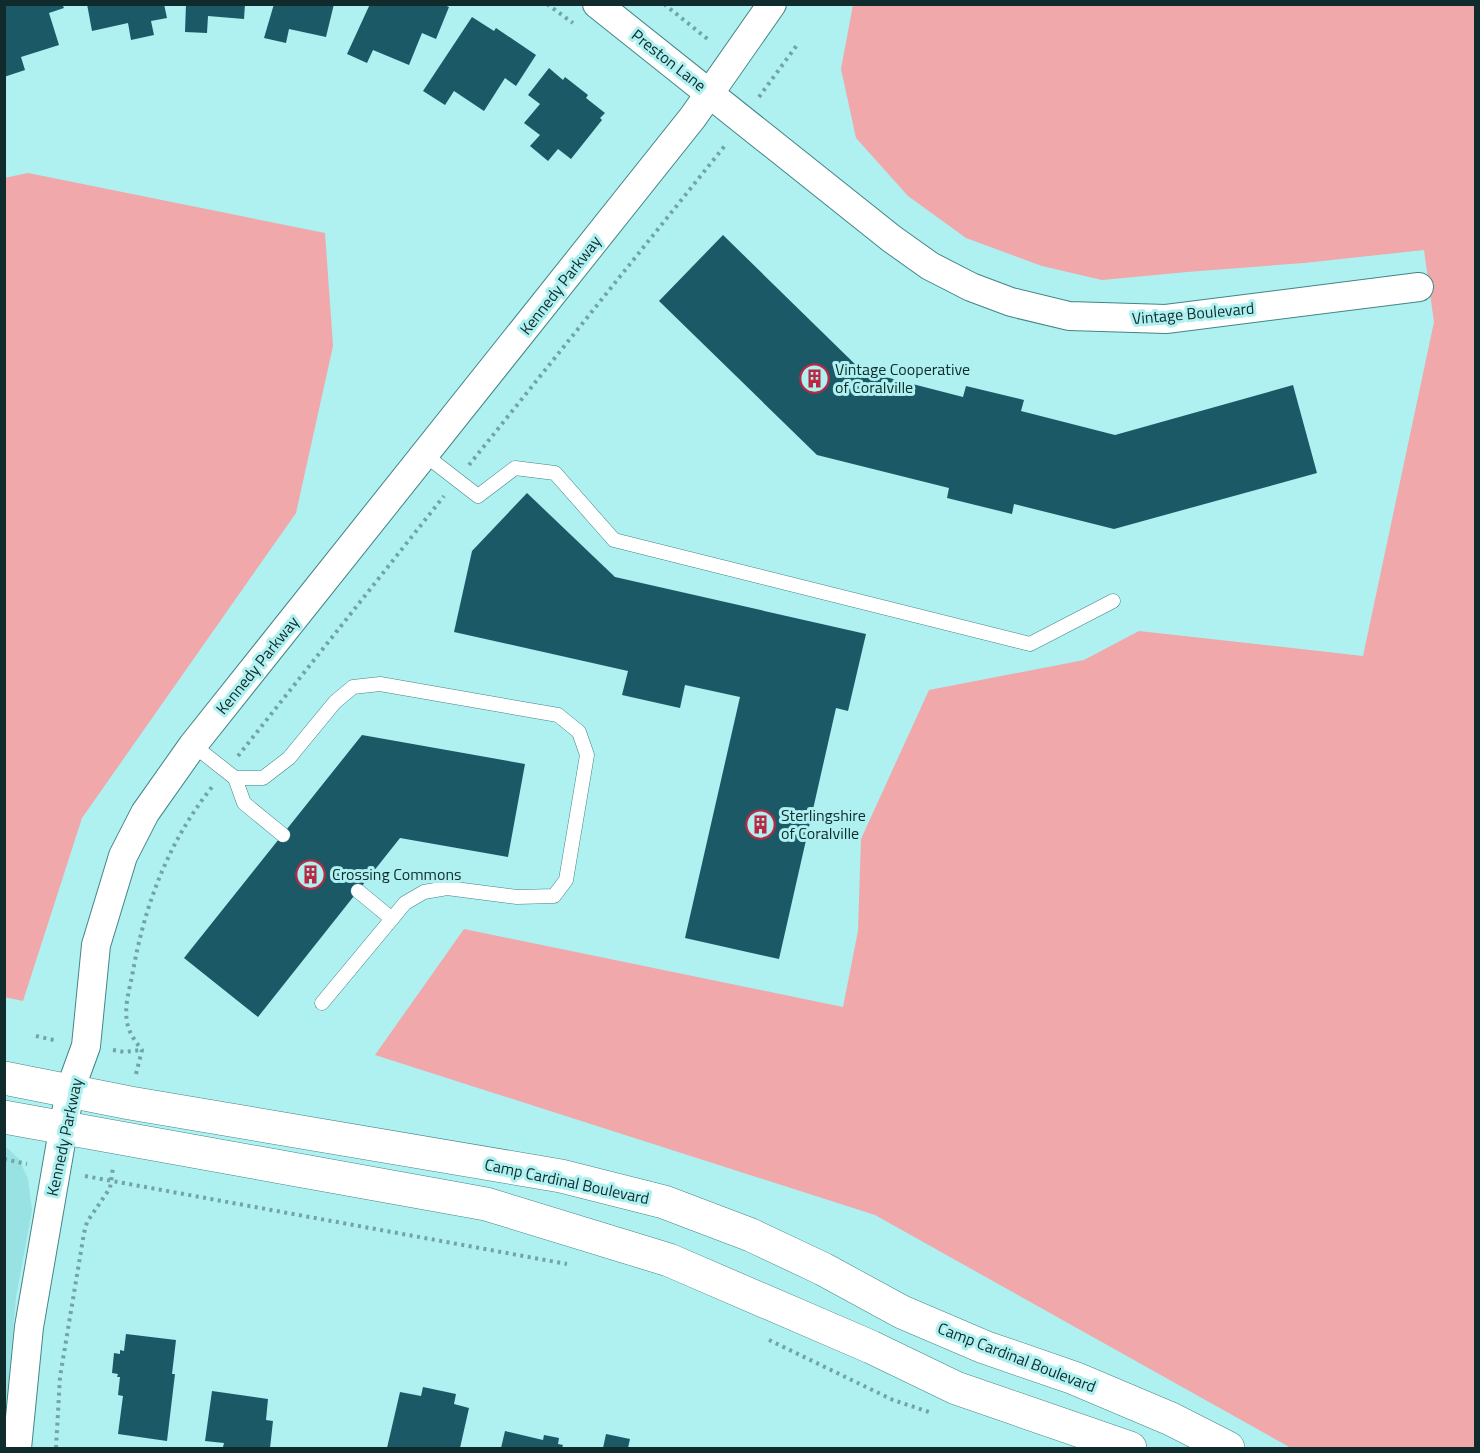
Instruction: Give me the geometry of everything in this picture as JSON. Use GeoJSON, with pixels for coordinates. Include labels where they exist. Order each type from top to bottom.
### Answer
{"type":"FeatureCollection","features":[{"type":"Feature","properties":{"kind":"street","name":"Preston Lane"},"geometry":{"type":"LineString","coordinates":[[597,4],[711,93]]}},
{"type":"Feature","properties":{"kind":"street","name":"Kennedy Parkway"},"geometry":{"type":"LineString","coordinates":[[17,1449],[29,1327],[70,1090],[86,1046],[96,945],[123,856],[145,813],[193,745],[426,455],[711,93],[772,4]]}},
{"type":"Feature","properties":{"kind":"street","name":"Vintage Boulevard"},"geometry":{"type":"LineString","coordinates":[[711,93],[930,266],[971,287],[1001,298],[1069,316],[1166,319],[1419,286]]}},
{"type":"Feature","properties":{"kind":"street","name":"Camp Cardinal Boulevard"},"geometry":{"type":"LineString","coordinates":[[4,1078],[130,1102],[561,1176],[664,1202],[751,1235],[823,1269],[902,1312],[984,1347],[1074,1378],[1171,1419],[1228,1449]]}},
{"type":"Feature","properties":{"kind":"street"},"geometry":{"type":"LineString","coordinates":[[4,1117],[497,1207],[669,1260],[871,1347],[956,1388],[1130,1449]]}},
{"type":"Feature","properties":{"kind":"lane"},"geometry":{"type":"LineString","coordinates":[[426,455],[478,496],[515,468],[555,473],[614,540],[1030,644],[1113,601]]}},
{"type":"Feature","properties":{"kind":"lane"},"geometry":{"type":"LineString","coordinates":[[230,774],[263,778],[289,758],[335,702],[353,687],[380,684],[558,715],[579,732],[587,755],[566,880],[554,896],[517,897],[447,888],[424,892],[405,903],[322,1003]]}},
{"type":"Feature","properties":{"kind":"lane"},"geometry":{"type":"LineString","coordinates":[[193,745],[230,774],[244,803],[283,835]]}},
{"type":"Feature","properties":{"kind":"lane"},"geometry":{"type":"LineString","coordinates":[[358,891],[392,919]]}},
{"type":"Feature","properties":{"kind":"path"},"geometry":{"type":"LineString","coordinates":[[664,4],[719,47]]}},
{"type":"Feature","properties":{"kind":"path"},"geometry":{"type":"LineString","coordinates":[[130,1102],[142,1050],[130,1033],[126,1011],[144,922],[163,867],[184,825],[193,812],[230,774],[457,480],[725,146],[797,45]]}},
{"type":"Feature","properties":{"kind":"path"},"geometry":{"type":"LineString","coordinates":[[56,1449],[60,1377],[84,1233],[87,1222],[110,1188],[117,1137]]}},
{"type":"Feature","properties":{"kind":"path"},"geometry":{"type":"LineString","coordinates":[[4,1159],[56,1171],[568,1264]]}},
{"type":"Feature","properties":{"kind":"path"},"geometry":{"type":"LineString","coordinates":[[765,1338],[893,1400],[938,1416]]}},
{"type":"Feature","properties":{"kind":"shaded area"},"geometry":{"type":"Polygon","coordinates":[[[853,5],[1475,5],[1475,1448],[1291,1448],[875,1215],[375,1055],[464,929],[843,1007],[858,931],[861,839],[929,690],[1084,660],[1139,631],[1363,656],[1434,322],[1424,250],[1304,263],[1102,280],[1042,266],[966,238],[908,196],[856,138],[841,69],[853,5]]]}},
{"type":"Feature","properties":{"kind":"shaded area"},"geometry":{"type":"Polygon","coordinates":[[[28,173],[325,233],[333,346],[296,513],[82,818],[23,1001],[4,997],[4,178],[28,173]]]}},
{"type":"Feature","properties":{"kind":"shaded area"},"geometry":{"type":"Polygon","coordinates":[[[5,1146],[19,1159],[28,1179],[32,1210],[16,1297],[5,1422],[5,1146]]]}},
{"type":"Feature","properties":{"kind":"building"},"geometry":{"type":"Polygon","coordinates":[[[4,4],[62,4],[64,8],[49,13],[59,45],[21,57],[25,70],[4,77],[4,4]]]}},
{"type":"Feature","properties":{"kind":"building"},"geometry":{"type":"Polygon","coordinates":[[[87,4],[164,4],[167,18],[151,21],[154,35],[131,40],[128,23],[92,31],[87,4]]]}},
{"type":"Feature","properties":{"kind":"building"},"geometry":{"type":"Polygon","coordinates":[[[186,4],[245,4],[244,19],[208,16],[207,33],[185,32],[186,4]]]}},
{"type":"Feature","properties":{"kind":"building"},"geometry":{"type":"Polygon","coordinates":[[[274,4],[334,4],[326,37],[289,29],[286,43],[264,38],[274,4]]]}},
{"type":"Feature","properties":{"kind":"building"},"geometry":{"type":"Polygon","coordinates":[[[370,4],[442,4],[449,7],[436,39],[422,33],[409,65],[373,50],[367,63],[347,54],[370,4]]]}},
{"type":"Feature","properties":{"kind":"building"},"geometry":{"type":"Polygon","coordinates":[[[472,17],[494,31],[496,28],[536,55],[516,86],[505,78],[484,111],[454,91],[445,105],[423,91],[472,17]]]}},
{"type":"Feature","properties":{"kind":"building"},"geometry":{"type":"Polygon","coordinates":[[[549,68],[563,80],[565,77],[588,95],[586,98],[605,113],[571,159],[558,149],[548,161],[530,146],[540,135],[524,123],[540,104],[528,95],[549,68]]]}},
{"type":"Feature","properties":{"kind":"building","name":"Vintage Cooperative of Coralville"},"geometry":{"type":"Polygon","coordinates":[[[723,235],[862,371],[963,397],[966,386],[1024,400],[1021,411],[1115,435],[1293,385],[1317,473],[1114,529],[1014,504],[1012,514],[947,498],[949,488],[817,455],[659,301],[723,235]]]}},
{"type":"Feature","properties":{"kind":"building","name":"Sterlingshire of Coralville"},"geometry":{"type":"Polygon","coordinates":[[[527,493],[615,577],[866,634],[848,711],[836,708],[779,959],[685,938],[740,697],[685,685],[680,708],[622,695],[628,671],[454,632],[472,551],[527,493]]]}},
{"type":"Feature","properties":{"kind":"building","name":"Crossing Commons"},"geometry":{"type":"Polygon","coordinates":[[[362,735],[525,764],[508,857],[400,838],[258,1017],[184,958],[362,735]]]}},
{"type":"Feature","properties":{"kind":"building"},"geometry":{"type":"Polygon","coordinates":[[[126,1334],[176,1340],[172,1374],[175,1374],[167,1441],[118,1434],[123,1396],[118,1395],[120,1377],[112,1373],[114,1353],[120,1354],[120,1350],[124,1351],[126,1334]]]}},
{"type":"Feature","properties":{"kind":"building"},"geometry":{"type":"Polygon","coordinates":[[[423,1387],[456,1394],[454,1404],[469,1408],[460,1448],[387,1448],[400,1392],[421,1396],[423,1387]]]}},
{"type":"Feature","properties":{"kind":"building"},"geometry":{"type":"Polygon","coordinates":[[[212,1391],[268,1399],[266,1420],[273,1421],[270,1448],[223,1447],[224,1443],[205,1441],[212,1391]]]}},
{"type":"Feature","properties":{"kind":"building"},"geometry":{"type":"Polygon","coordinates":[[[505,1431],[543,1440],[544,1435],[559,1438],[558,1444],[563,1445],[562,1448],[501,1448],[505,1431]]]}},
{"type":"Feature","properties":{"kind":"building"},"geometry":{"type":"Polygon","coordinates":[[[606,1434],[630,1439],[628,1448],[603,1448],[606,1434]]]}},
{"type":"Feature","properties":{"kind":"place","name":"Vintage Cooperative of Coralville"},"geometry":{"type":"Point","coordinates":[814,378]}},
{"type":"Feature","properties":{"kind":"place","name":"Sterlingshire of Coralville"},"geometry":{"type":"Point","coordinates":[760,824]}},
{"type":"Feature","properties":{"kind":"place","name":"Crossing Commons"},"geometry":{"type":"Point","coordinates":[311,874]}}]}
